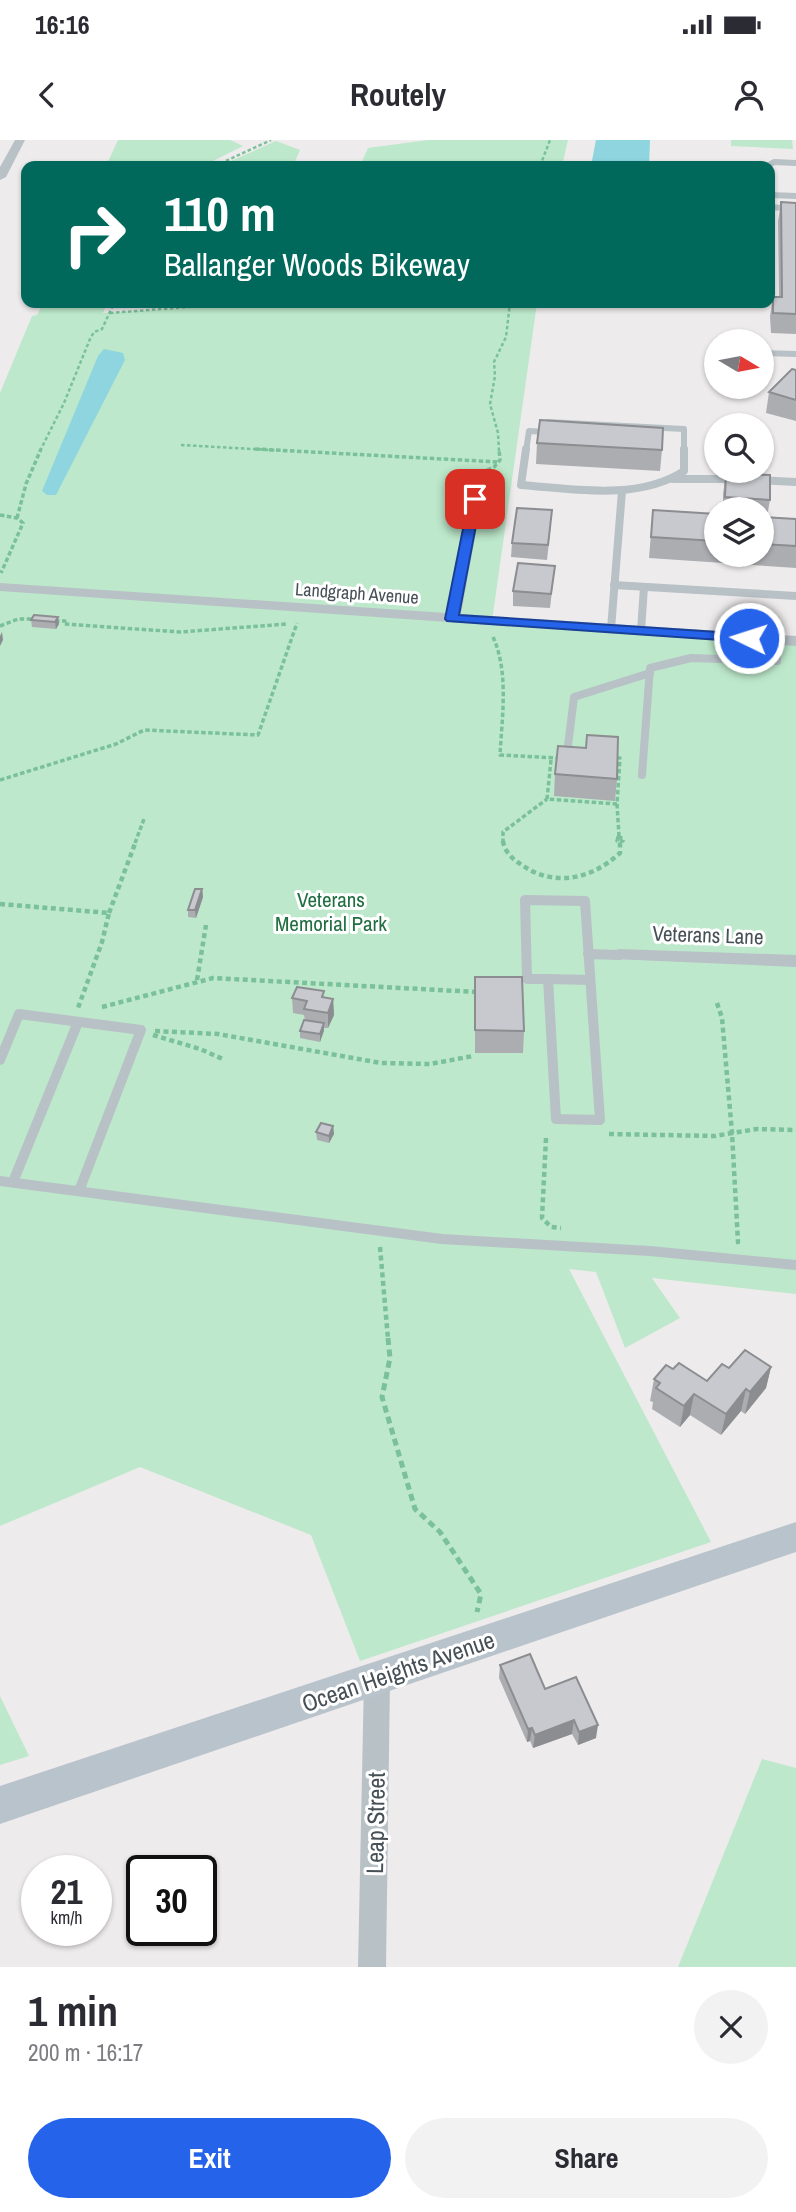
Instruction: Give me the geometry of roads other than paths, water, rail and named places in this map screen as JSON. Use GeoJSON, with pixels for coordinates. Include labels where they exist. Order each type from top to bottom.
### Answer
{"type":"FeatureCollection","features":[{"type":"Feature","properties":{"kind":"main road","name":"Ocean Heights Avenue"},"geometry":{"type":"LineString","coordinates":[[0,1805],[796,1537]]}},
{"type":"Feature","properties":{"kind":"street"},"geometry":{"type":"LineString","coordinates":[[0,177],[20,140]]}},
{"type":"Feature","properties":{"kind":"street"},"geometry":{"type":"LineString","coordinates":[[452,619],[475,499]]}},
{"type":"Feature","properties":{"kind":"street","name":"Landgraph Avenue"},"geometry":{"type":"LineString","coordinates":[[1,587],[796,641]]}},
{"type":"Feature","properties":{"kind":"street","name":"Veterans Lane"},"geometry":{"type":"LineString","coordinates":[[619,955],[796,961]]}},
{"type":"Feature","properties":{"kind":"street","name":"Leap Street"},"geometry":{"type":"LineString","coordinates":[[372,1967],[377,1679]]}},
{"type":"Feature","properties":{"kind":"lane"},"geometry":{"type":"LineString","coordinates":[[775,162],[796,163]]}},
{"type":"Feature","properties":{"kind":"lane"},"geometry":{"type":"LineString","coordinates":[[775,195],[796,197]]}},
{"type":"Feature","properties":{"kind":"lane"},"geometry":{"type":"LineString","coordinates":[[775,207],[796,209]]}},
{"type":"Feature","properties":{"kind":"lane"},"geometry":{"type":"LineString","coordinates":[[774,353],[796,354]]}},
{"type":"Feature","properties":{"kind":"lane"},"geometry":{"type":"LineString","coordinates":[[669,480],[684,471],[684,429],[548,422],[546,432],[529,431],[521,485],[622,491],[669,480],[700,477],[796,482]]}},
{"type":"Feature","properties":{"kind":"lane"},"geometry":{"type":"LineString","coordinates":[[611,629],[622,491]]}},
{"type":"Feature","properties":{"kind":"lane"},"geometry":{"type":"LineString","coordinates":[[614,585],[796,596]]}},
{"type":"Feature","properties":{"kind":"lane"},"geometry":{"type":"LineString","coordinates":[[641,631],[644,587]]}},
{"type":"Feature","properties":{"kind":"lane"},"geometry":{"type":"LineString","coordinates":[[642,775],[650,668],[691,658],[777,661],[776,639]]}},
{"type":"Feature","properties":{"kind":"lane"},"geometry":{"type":"LineString","coordinates":[[567,754],[574,697],[650,673]]}},
{"type":"Feature","properties":{"kind":"lane"},"geometry":{"type":"LineString","coordinates":[[548,979],[556,1119],[600,1120],[585,901],[524,900],[527,979],[548,979],[590,980]]}},
{"type":"Feature","properties":{"kind":"lane"},"geometry":{"type":"LineString","coordinates":[[588,954],[619,955]]}},
{"type":"Feature","properties":{"kind":"lane"},"geometry":{"type":"LineString","coordinates":[[0,1060],[19,1014],[141,1030],[79,1191]]}},
{"type":"Feature","properties":{"kind":"lane"},"geometry":{"type":"LineString","coordinates":[[13,1182],[78,1022]]}},
{"type":"Feature","properties":{"kind":"lane"},"geometry":{"type":"LineString","coordinates":[[0,1181],[442,1239],[650,1251],[796,1265]]}},
{"type":"Feature","properties":{"kind":"water"},"geometry":{"type":"Polygon","coordinates":[[[596,140],[650,140],[649,161],[592,161],[596,140]]]}},
{"type":"Feature","properties":{"kind":"water"},"geometry":{"type":"Polygon","coordinates":[[[104,349],[123,353],[125,360],[56,495],[47,495],[42,491],[98,356],[104,349]]]}},
{"type":"Feature","properties":{"kind":"park label","name":"Veterans Memorial Park"},"geometry":{"type":"Point","coordinates":[331,911]}}]}
